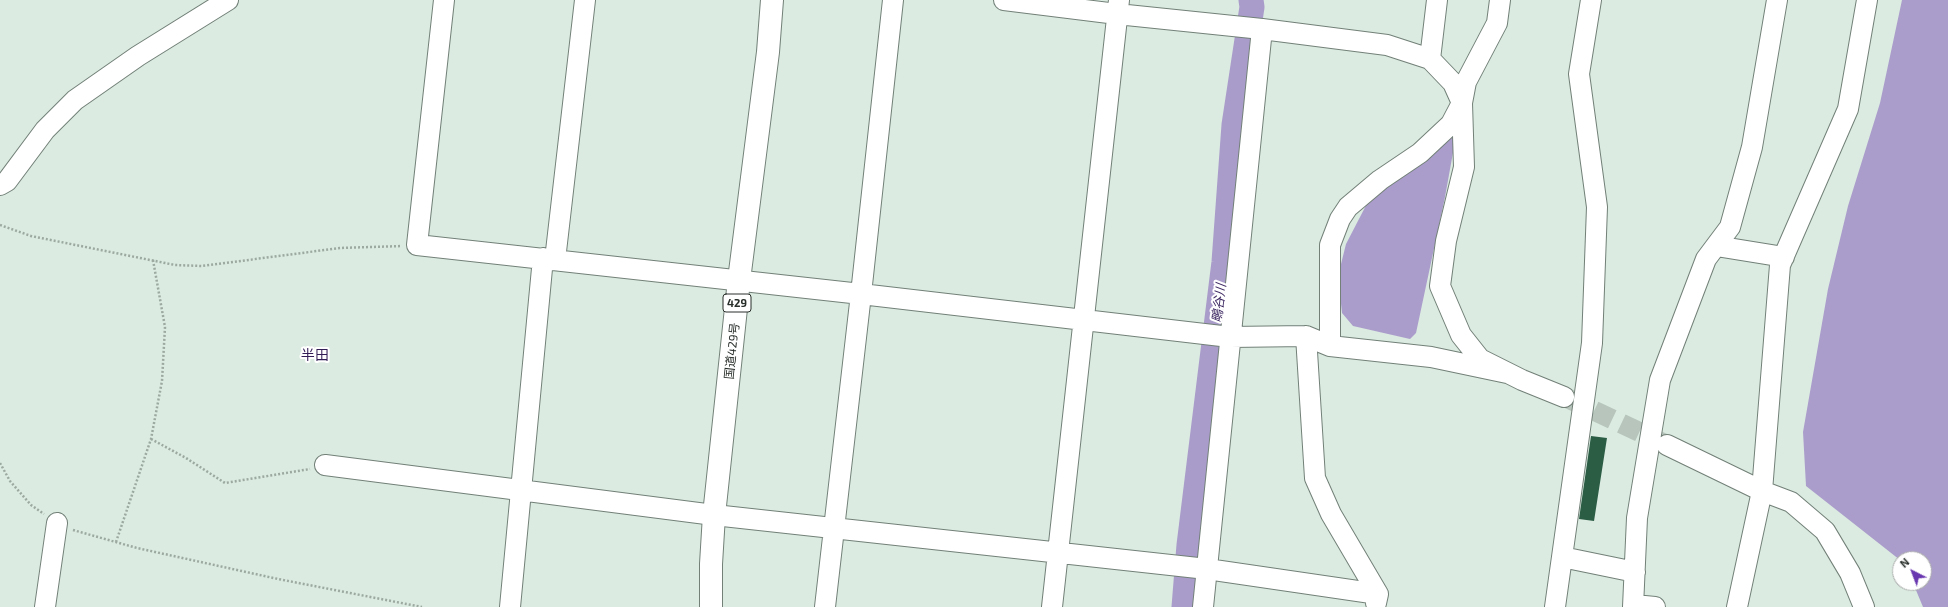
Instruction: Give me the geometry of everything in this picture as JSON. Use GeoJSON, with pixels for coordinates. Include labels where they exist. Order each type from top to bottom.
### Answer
{"type":"FeatureCollection","features":[{"type":"Feature","properties":{"kind":"highway","name":"国道429号"},"geometry":{"type":"LineString","coordinates":[[711,607],[711,564],[714,515],[735,331],[739,280],[768,52],[772,0]]}},
{"type":"Feature","properties":{"kind":"street"},"geometry":{"type":"LineString","coordinates":[[0,185],[7,181],[45,130],[75,100],[138,56],[228,0]]}},
{"type":"Feature","properties":{"kind":"street"},"geometry":{"type":"LineString","coordinates":[[444,0],[417,245],[1084,319],[1230,337],[1306,336],[1330,346],[1431,357],[1507,373]]}},
{"type":"Feature","properties":{"kind":"street"},"geometry":{"type":"LineString","coordinates":[[510,607],[522,489],[549,259],[585,0]]}},
{"type":"Feature","properties":{"kind":"street"},"geometry":{"type":"LineString","coordinates":[[825,607],[861,294],[892,0]]}},
{"type":"Feature","properties":{"kind":"street"},"geometry":{"type":"LineString","coordinates":[[1004,0],[1118,7],[1237,27],[1386,45],[1430,59],[1453,83],[1462,103]]}},
{"type":"Feature","properties":{"kind":"street"},"geometry":{"type":"LineString","coordinates":[[1430,59],[1437,0]]}},
{"type":"Feature","properties":{"kind":"street"},"geometry":{"type":"LineString","coordinates":[[1500,0],[1497,22],[1466,82],[1462,103],[1464,167],[1446,241],[1440,286],[1461,335],[1480,359],[1507,373],[1564,397]]}},
{"type":"Feature","properties":{"kind":"street"},"geometry":{"type":"LineString","coordinates":[[1555,607],[1592,343],[1597,207],[1580,74],[1591,0]]}},
{"type":"Feature","properties":{"kind":"street"},"geometry":{"type":"LineString","coordinates":[[1655,607],[1634,606],[1637,518],[1660,380],[1706,259],[1730,227],[1752,147],[1777,0]]}},
{"type":"Feature","properties":{"kind":"street"},"geometry":{"type":"LineString","coordinates":[[1737,607],[1762,491],[1780,265],[1778,256],[1837,110],[1856,0]]}},
{"type":"Feature","properties":{"kind":"street"},"geometry":{"type":"LineString","coordinates":[[1778,256],[1848,109],[1867,0]]}},
{"type":"Feature","properties":{"kind":"street"},"geometry":{"type":"LineString","coordinates":[[1052,607],[1118,7]]}},
{"type":"Feature","properties":{"kind":"street"},"geometry":{"type":"LineString","coordinates":[[1203,607],[1262,29]]}},
{"type":"Feature","properties":{"kind":"street"},"geometry":{"type":"LineString","coordinates":[[1330,346],[1330,245],[1340,219],[1348,207],[1380,180],[1420,153],[1451,124],[1462,103]]}},
{"type":"Feature","properties":{"kind":"street"},"geometry":{"type":"LineString","coordinates":[[1716,246],[1778,256]]}},
{"type":"Feature","properties":{"kind":"street"},"geometry":{"type":"LineString","coordinates":[[1306,336],[1315,478],[1330,514],[1376,601]]}},
{"type":"Feature","properties":{"kind":"street"},"geometry":{"type":"LineString","coordinates":[[1667,445],[1762,491],[1791,502],[1825,531],[1850,573],[1864,607]]}},
{"type":"Feature","properties":{"kind":"street"},"geometry":{"type":"LineString","coordinates":[[325,465],[522,489],[714,515],[1207,569],[1376,601]]}},
{"type":"Feature","properties":{"kind":"street"},"geometry":{"type":"LineString","coordinates":[[45,607],[57,523]]}},
{"type":"Feature","properties":{"kind":"street"},"geometry":{"type":"LineString","coordinates":[[1562,557],[1635,572]]}},
{"type":"Feature","properties":{"kind":"path"},"geometry":{"type":"LineString","coordinates":[[0,225],[31,236],[99,251],[175,265],[202,266],[340,248],[417,245]]}},
{"type":"Feature","properties":{"kind":"path"},"geometry":{"type":"LineString","coordinates":[[116,542],[151,439],[162,381],[165,327],[153,260]]}},
{"type":"Feature","properties":{"kind":"path"},"geometry":{"type":"LineString","coordinates":[[151,439],[186,458],[225,483],[325,465]]}},
{"type":"Feature","properties":{"kind":"path"},"geometry":{"type":"LineString","coordinates":[[0,463],[10,481],[31,505],[57,523],[76,532],[278,579],[422,607]]}},
{"type":"Feature","properties":{"kind":"shaded area"},"geometry":{"type":"Polygon","coordinates":[[[1902,0],[1948,0],[1948,607],[1923,607],[1916,591],[1932,591],[1932,551],[1892,551],[1892,554],[1806,486],[1803,432],[1828,289],[1848,206],[1880,103],[1902,0]]]}},
{"type":"Feature","properties":{"kind":"shaded area"},"geometry":{"type":"Polygon","coordinates":[[[1449,133],[1456,136],[1445,197],[1416,333],[1410,339],[1353,326],[1342,313],[1338,276],[1346,244],[1374,190],[1449,133]]]}},
{"type":"Feature","properties":{"kind":"building"},"geometry":{"type":"Polygon","coordinates":[[[1591,436],[1607,438],[1594,521],[1579,519],[1591,436]]]}},
{"type":"Feature","properties":{"kind":"waterway","name":"鴫谷川"},"geometry":{"type":"LineString","coordinates":[[1184,607],[1189,545],[1224,262],[1234,125],[1252,7],[1251,0]]}},
{"type":"Feature","properties":{"kind":"tunnel"},"geometry":{"type":"LineString","coordinates":[[1567,398],[1665,444]]}},
{"type":"Feature","properties":{"kind":"district","name":"半田"},"geometry":{"type":"Point","coordinates":[315,355]}}]}
